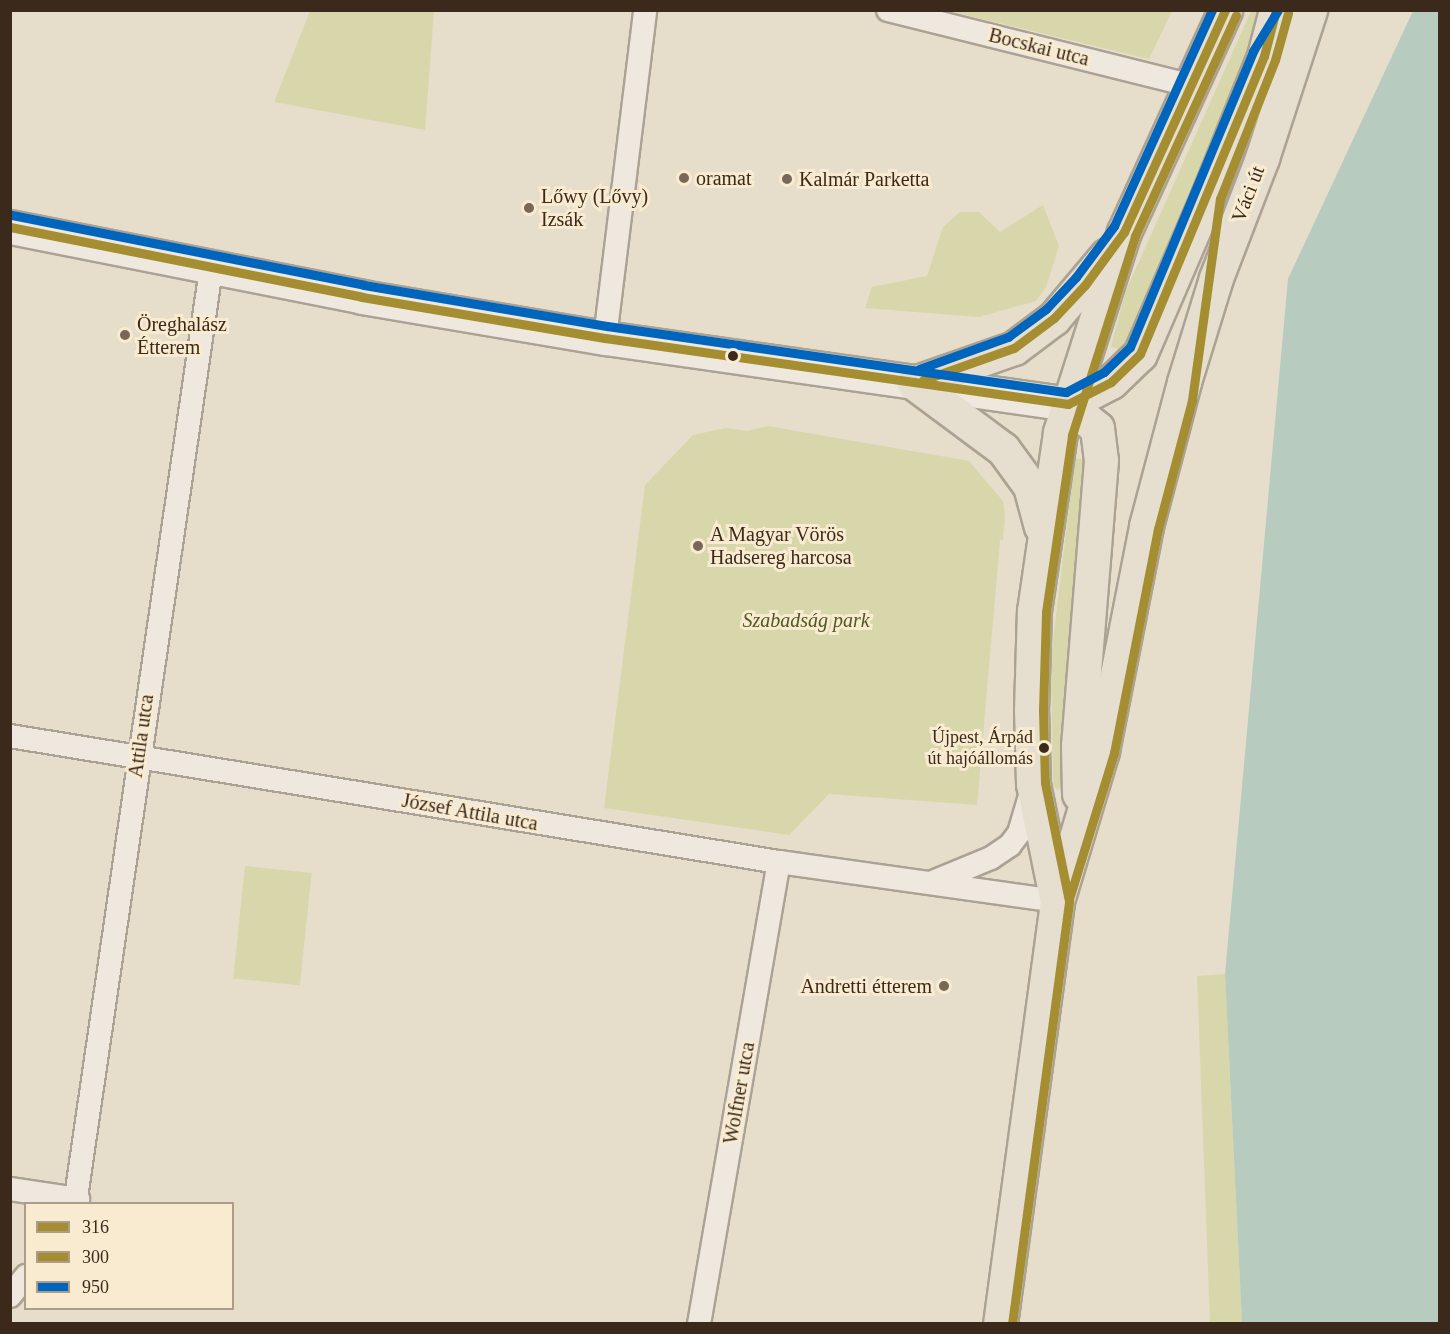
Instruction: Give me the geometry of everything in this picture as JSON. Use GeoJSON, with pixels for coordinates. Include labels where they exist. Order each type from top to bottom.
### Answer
{"type":"FeatureCollection","features":[{"type":"Feature","properties":{"kind":"main road","name":"Váci út"},"geometry":{"type":"LineString","coordinates":[[1057,902],[1033,784],[1034,611],[1043,539],[1068,404],[1124,232],[1225,10]]}},
{"type":"Feature","properties":{"kind":"main road"},"geometry":{"type":"LineString","coordinates":[[1068,404],[1111,382],[1140,354],[1208,196],[1264,56],[1276,10]]}},
{"type":"Feature","properties":{"kind":"main road"},"geometry":{"type":"LineString","coordinates":[[1264,56],[1293,10]]}},
{"type":"Feature","properties":{"kind":"main road","name":"Váci út"},"geometry":{"type":"LineString","coordinates":[[1000,1323],[1053,952],[1057,902],[1102,751],[1144,537],[1184,382],[1216,278],[1262,158],[1310,10]]}},
{"type":"Feature","properties":{"kind":"main road"},"geometry":{"type":"LineString","coordinates":[[1184,382],[1208,196]]}},
{"type":"Feature","properties":{"kind":"main road"},"geometry":{"type":"LineString","coordinates":[[10,226],[211,269],[605,338],[1068,404],[1097,428],[1101,460],[1078,746],[1079,829]]}},
{"type":"Feature","properties":{"kind":"main road"},"geometry":{"type":"LineString","coordinates":[[914,382],[1014,348],[1042,329],[1085,285],[1124,232]]}},
{"type":"Feature","properties":{"kind":"main road"},"geometry":{"type":"LineString","coordinates":[[914,382],[1003,449],[1030,486],[1043,539]]}},
{"type":"Feature","properties":{"kind":"street"},"geometry":{"type":"LineString","coordinates":[[605,338],[645,10]]}},
{"type":"Feature","properties":{"kind":"street","name":"Bocskai utca"},"geometry":{"type":"LineString","coordinates":[[888,10],[1189,85]]}},
{"type":"Feature","properties":{"kind":"street","name":"Attila utca"},"geometry":{"type":"LineString","coordinates":[[77,1201],[138,754],[211,269]]}},
{"type":"Feature","properties":{"kind":"street","name":"József Attila utca"},"geometry":{"type":"LineString","coordinates":[[10,736],[138,754],[779,862],[1057,902]]}},
{"type":"Feature","properties":{"kind":"street"},"geometry":{"type":"LineString","coordinates":[[931,883],[991,858],[1010,845],[1019,833],[1033,784]]}},
{"type":"Feature","properties":{"kind":"street","name":"Wolfner utca"},"geometry":{"type":"LineString","coordinates":[[699,1323],[779,862]]}},
{"type":"Feature","properties":{"kind":"street"},"geometry":{"type":"LineString","coordinates":[[10,1189],[77,1201]]}},
{"type":"Feature","properties":{"kind":"street"},"geometry":{"type":"LineString","coordinates":[[10,1296],[24,1278]]}},
{"type":"Feature","properties":{"kind":"green space"},"geometry":{"type":"Polygon","coordinates":[[[310,11],[434,11],[425,130],[274,102],[310,11]]]}},
{"type":"Feature","properties":{"kind":"green space"},"geometry":{"type":"Polygon","coordinates":[[[949,11],[1172,11],[1149,59],[949,11]]]}},
{"type":"Feature","properties":{"kind":"green space"},"geometry":{"type":"Polygon","coordinates":[[[1251,11],[1261,11],[1230,114],[1132,342],[1120,349],[1111,347],[1125,293],[1251,11]]]}},
{"type":"Feature","properties":{"kind":"green space"},"geometry":{"type":"Polygon","coordinates":[[[1043,205],[1059,246],[1046,287],[1036,301],[979,317],[865,308],[872,287],[927,276],[943,227],[960,212],[979,212],[1000,232],[1043,205]]]}},
{"type":"Feature","properties":{"kind":"green space","name":"Szabadság park"},"geometry":{"type":"Polygon","coordinates":[[[768,426],[969,461],[1003,501],[1005,516],[1003,540],[1000,540],[977,805],[829,794],[789,835],[604,808],[645,485],[693,435],[726,428],[747,431],[768,426]]]}},
{"type":"Feature","properties":{"kind":"green space"},"geometry":{"type":"Polygon","coordinates":[[[1075,458],[1085,460],[1071,679],[1062,786],[1058,790],[1053,786],[1051,657],[1075,458]]]}},
{"type":"Feature","properties":{"kind":"green space"},"geometry":{"type":"Polygon","coordinates":[[[245,866],[312,873],[300,985],[233,978],[245,866]]]}},
{"type":"Feature","properties":{"kind":"green space"},"geometry":{"type":"Polygon","coordinates":[[[1225,974],[1242,1324],[1210,1323],[1197,976],[1225,974]]]}},
{"type":"Feature","properties":{"kind":"shaded area"},"geometry":{"type":"Polygon","coordinates":[[[1413,11],[1440,11],[1439,1323],[1242,1323],[1225,974],[1288,279],[1413,11]]]}},
{"type":"Feature","properties":{"kind":"transit line","name":"950"},"geometry":{"type":"LineString","coordinates":[[919,369],[1008,337],[1046,309],[1076,277],[1114,226],[1212,10]]}},
{"type":"Feature","properties":{"kind":"transit line","name":"316"},"geometry":{"type":"LineString","coordinates":[[923,380],[1014,348],[1054,318],[1085,285],[1124,232],[1225,10]]}},
{"type":"Feature","properties":{"kind":"transit line","name":"316"},"geometry":{"type":"LineString","coordinates":[[10,227],[362,297],[605,338],[1068,404],[1111,382],[1140,354],[1264,56],[1276,10]]}},
{"type":"Feature","properties":{"kind":"transit line","name":"950"},"geometry":{"type":"LineString","coordinates":[[12,215],[364,285],[607,326],[1066,392],[1104,372],[1130,347],[1253,51],[1278,10]]}},
{"type":"Feature","properties":{"kind":"transit line","name":"300"},"geometry":{"type":"LineString","coordinates":[[1070,896],[1114,753],[1158,529],[1192,400],[1220,199],[1275,60],[1288,13]]}},
{"type":"Feature","properties":{"kind":"transit line","name":"300"},"geometry":{"type":"LineString","coordinates":[[1012,1324],[1069,901],[1045,783],[1043,710],[1046,612],[1072,435],[1135,236],[1236,15]]}},
{"type":"Feature","properties":{"kind":"place","name":"oramat"},"geometry":{"type":"Point","coordinates":[684,178]}},
{"type":"Feature","properties":{"kind":"place","name":"Kalmár Parketta"},"geometry":{"type":"Point","coordinates":[787,179]}},
{"type":"Feature","properties":{"kind":"place","name":"Lőwy (Lővy) Izsák"},"geometry":{"type":"Point","coordinates":[529,208]}},
{"type":"Feature","properties":{"kind":"place","name":"Öreghalász Étterem"},"geometry":{"type":"Point","coordinates":[125,335]}},
{"type":"Feature","properties":{"kind":"place","name":"A Magyar Vörös Hadsereg harcosa"},"geometry":{"type":"Point","coordinates":[698,546]}},
{"type":"Feature","properties":{"kind":"place","name":"Újpest, Árpád út hajóállomás"},"geometry":{"type":"Point","coordinates":[1044,748]}},
{"type":"Feature","properties":{"kind":"place","name":"Andretti étterem"},"geometry":{"type":"Point","coordinates":[944,986]}}]}
